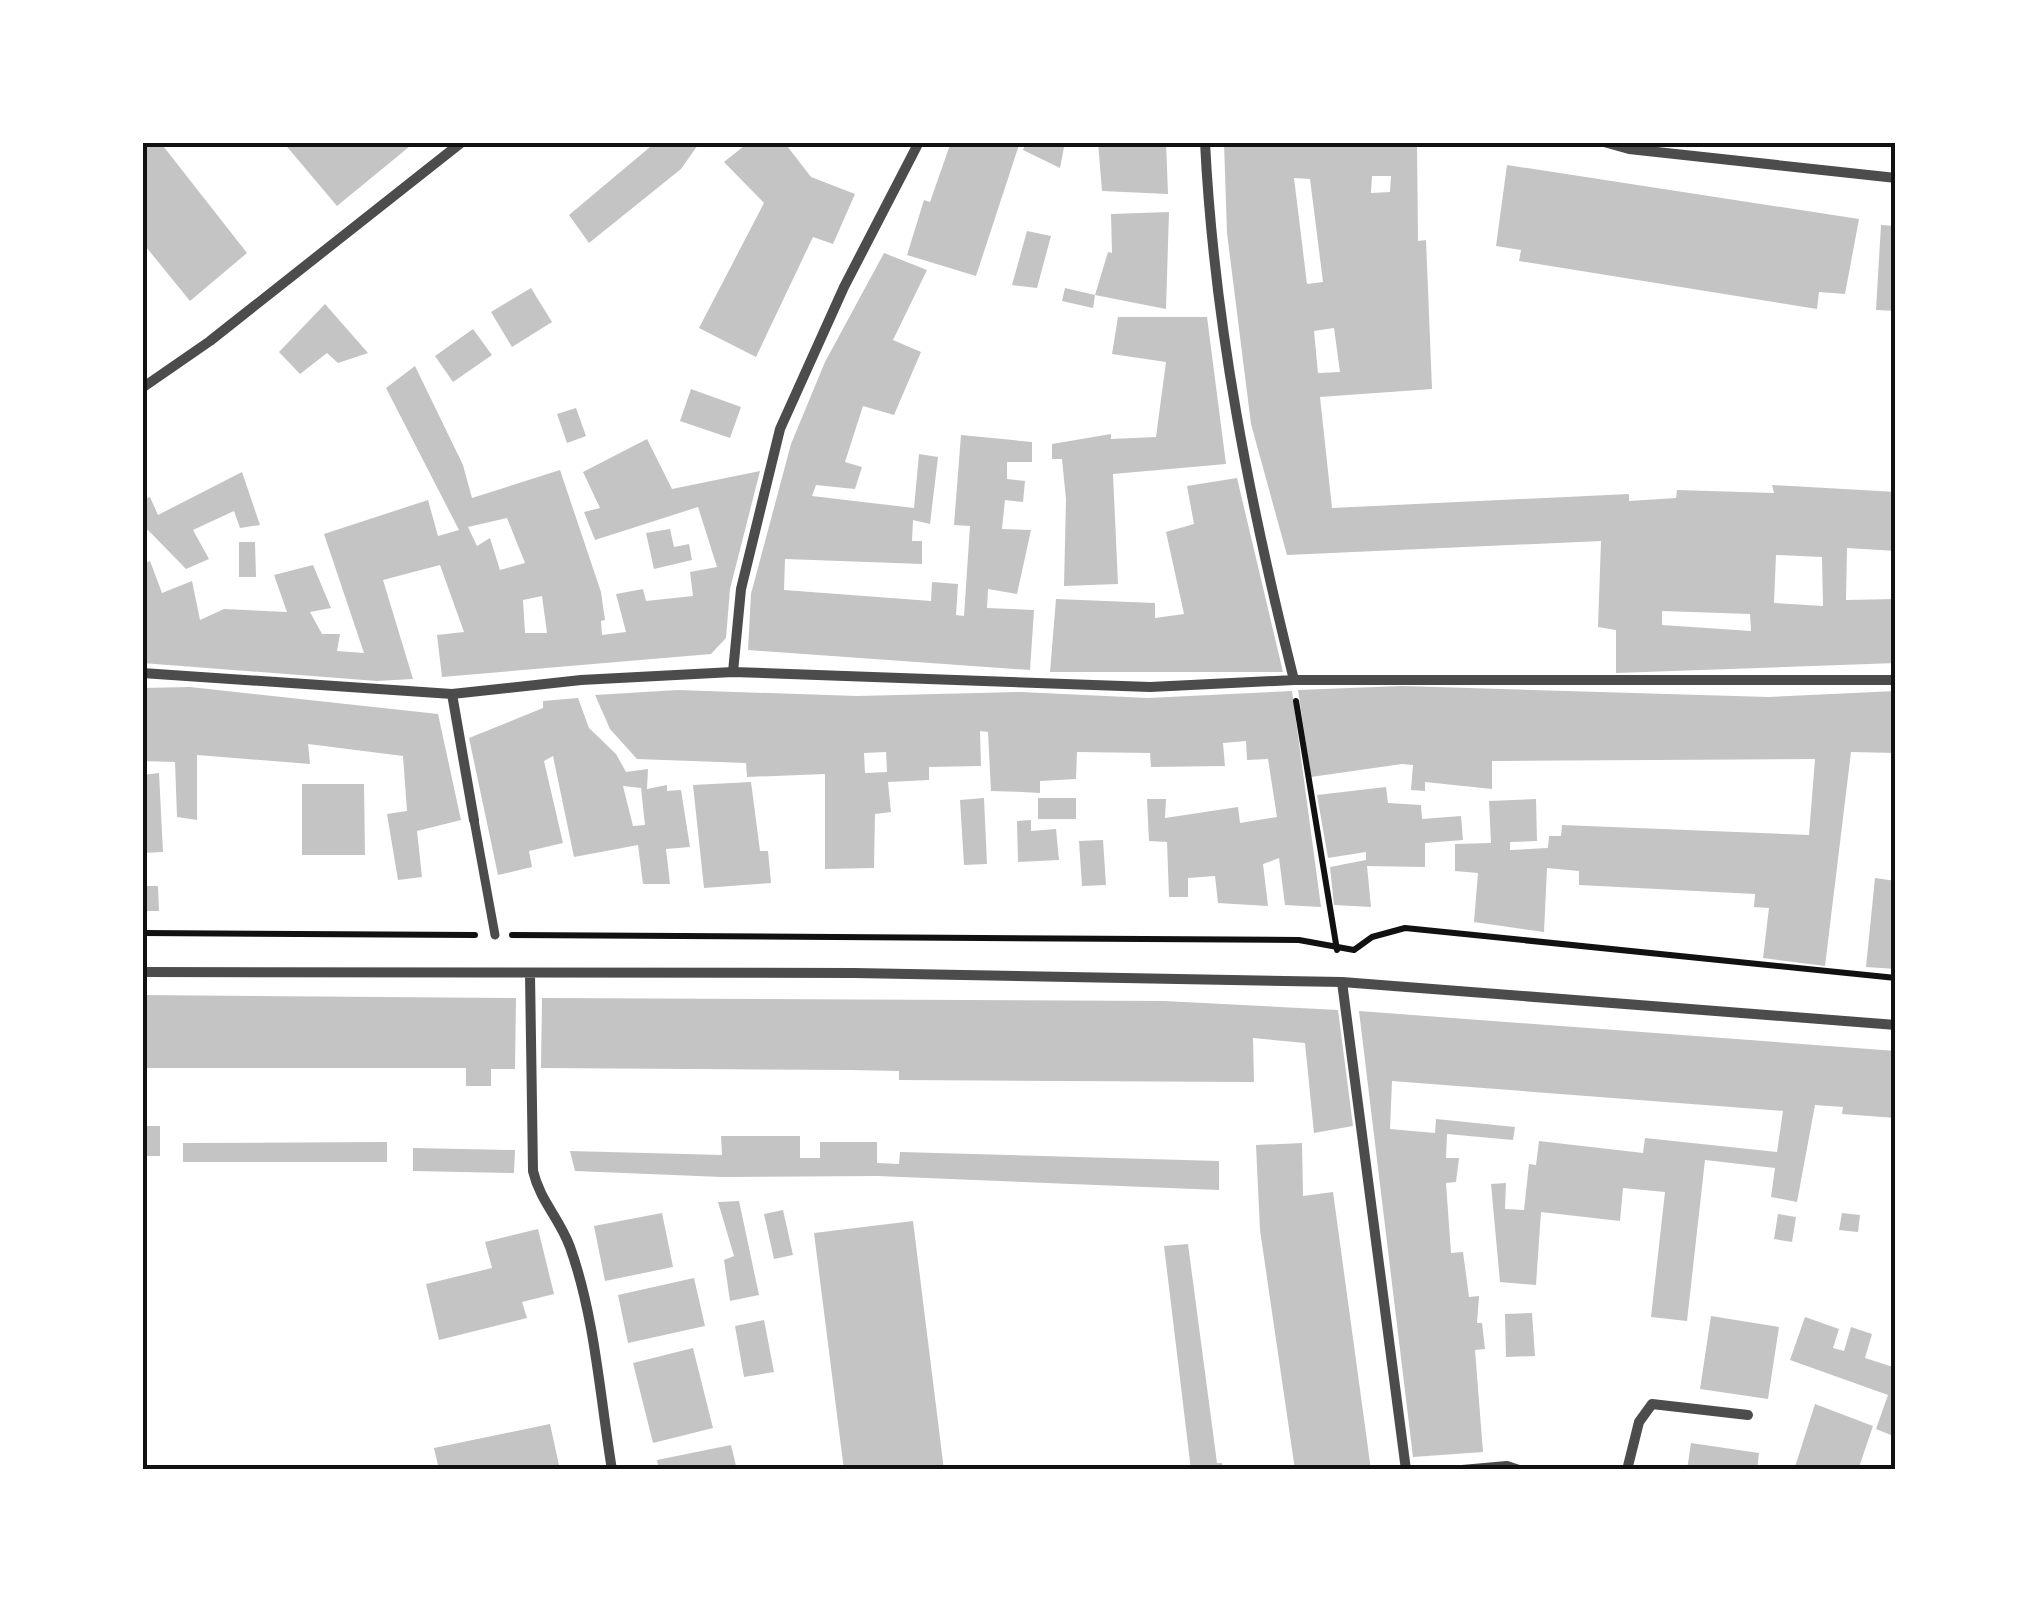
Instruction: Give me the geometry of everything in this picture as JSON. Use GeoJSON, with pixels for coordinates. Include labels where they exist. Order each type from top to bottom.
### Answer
{"type":"FeatureCollection","features":[{"type":"Feature","properties":{"kind":"street"},"geometry":{"type":"LineString","coordinates":[[142,388],[210,341],[462,142]]}},
{"type":"Feature","properties":{"kind":"street"},"geometry":{"type":"LineString","coordinates":[[733,672],[741,589],[780,428],[844,288],[919,142]]}},
{"type":"Feature","properties":{"kind":"street"},"geometry":{"type":"LineString","coordinates":[[1206,142],[1211,232],[1240,436],[1294,680]]}},
{"type":"Feature","properties":{"kind":"street"},"geometry":{"type":"LineString","coordinates":[[1604,142],[1629,149],[1896,178]]}},
{"type":"Feature","properties":{"kind":"street"},"geometry":{"type":"LineString","coordinates":[[142,673],[452,694],[581,680],[733,672],[1150,687],[1294,680],[1896,680]]}},
{"type":"Feature","properties":{"kind":"street"},"geometry":{"type":"LineString","coordinates":[[452,694],[495,935]]}},
{"type":"Feature","properties":{"kind":"street"},"geometry":{"type":"LineString","coordinates":[[142,972],[854,973],[1342,982],[1896,1025]]}},
{"type":"Feature","properties":{"kind":"street"},"geometry":{"type":"LineString","coordinates":[[530,974],[533,1171],[539,1197],[560,1224],[570,1248],[583,1293],[612,1470]]}},
{"type":"Feature","properties":{"kind":"street"},"geometry":{"type":"LineString","coordinates":[[1342,982],[1406,1470]]}},
{"type":"Feature","properties":{"kind":"street"},"geometry":{"type":"LineString","coordinates":[[1627,1470],[1639,1422],[1652,1404],[1748,1415]]}},
{"type":"Feature","properties":{"kind":"street"},"geometry":{"type":"LineString","coordinates":[[1462,1470],[1507,1466],[1519,1470]]}},
{"type":"Feature","properties":{"kind":"path"},"geometry":{"type":"LineString","coordinates":[[1294,680],[1336,950]]}},
{"type":"Feature","properties":{"kind":"path"},"geometry":{"type":"LineString","coordinates":[[142,933],[1298,940],[1336,950],[1357,950],[1372,937],[1405,928],[1896,978]]}},
{"type":"Feature","properties":{"kind":"building"},"geometry":{"type":"Polygon","coordinates":[[[142,142],[160,142],[247,253],[190,301],[142,242],[142,142]]]}},
{"type":"Feature","properties":{"kind":"building"},"geometry":{"type":"Polygon","coordinates":[[[283,142],[415,142],[337,206],[283,142]]]}},
{"type":"Feature","properties":{"kind":"building"},"geometry":{"type":"Polygon","coordinates":[[[656,142],[700,142],[681,169],[589,243],[569,215],[656,142]]]}},
{"type":"Feature","properties":{"kind":"building"},"geometry":{"type":"Polygon","coordinates":[[[749,142],[784,142],[811,177],[855,194],[833,244],[813,237],[756,357],[699,328],[764,203],[724,162],[749,142]]]}},
{"type":"Feature","properties":{"kind":"building"},"geometry":{"type":"Polygon","coordinates":[[[951,142],[1020,142],[976,276],[907,255],[924,200],[930,202],[951,142]]]}},
{"type":"Feature","properties":{"kind":"building"},"geometry":{"type":"Polygon","coordinates":[[[1026,142],[1065,142],[1060,168],[1023,150],[1026,142]]]}},
{"type":"Feature","properties":{"kind":"building"},"geometry":{"type":"Polygon","coordinates":[[[1098,142],[1166,142],[1168,194],[1102,191],[1098,142]]]}},
{"type":"Feature","properties":{"kind":"building"},"geometry":{"type":"Polygon","coordinates":[[[1224,142],[1417,143],[1418,241],[1426,240],[1432,389],[1320,397],[1332,508],[1629,494],[1629,501],[1676,498],[1677,490],[1774,493],[1772,485],[1896,492],[1896,551],[1847,548],[1846,600],[1896,599],[1896,663],[1616,673],[1616,630],[1598,627],[1601,541],[1287,555],[1251,424],[1227,233],[1224,142]],[[1372,176],[1371,193],[1390,192],[1391,176],[1372,176]],[[1294,178],[1307,284],[1323,282],[1310,179],[1294,178]],[[1334,328],[1314,331],[1318,373],[1340,372],[1334,328]],[[1776,555],[1774,603],[1823,606],[1822,557],[1776,555]],[[1662,611],[1662,625],[1751,631],[1750,614],[1662,611]]]}},
{"type":"Feature","properties":{"kind":"building"},"geometry":{"type":"Polygon","coordinates":[[[1507,165],[1859,219],[1845,294],[1819,292],[1817,309],[1519,261],[1521,250],[1496,246],[1507,165]]]}},
{"type":"Feature","properties":{"kind":"building"},"geometry":{"type":"Polygon","coordinates":[[[1169,212],[1166,309],[1095,295],[1108,252],[1112,253],[1111,214],[1169,212]]]}},
{"type":"Feature","properties":{"kind":"building"},"geometry":{"type":"Polygon","coordinates":[[[1881,225],[1896,226],[1896,311],[1876,310],[1881,225]]]}},
{"type":"Feature","properties":{"kind":"building"},"geometry":{"type":"Polygon","coordinates":[[[1027,231],[1051,236],[1037,288],[1012,285],[1027,231]]]}},
{"type":"Feature","properties":{"kind":"building"},"geometry":{"type":"Polygon","coordinates":[[[884,253],[927,270],[893,340],[921,352],[894,415],[863,406],[845,462],[862,467],[855,489],[816,485],[812,496],[914,508],[919,454],[938,457],[930,524],[913,520],[912,541],[922,541],[922,564],[785,559],[784,590],[931,601],[932,582],[958,584],[956,615],[964,616],[970,526],[954,525],[961,435],[1032,442],[1032,462],[1007,462],[1007,479],[1025,481],[1023,502],[1005,500],[1002,529],[1031,530],[1017,594],[988,589],[987,608],[1034,610],[1030,670],[748,650],[751,594],[791,444],[825,362],[884,253]]]}},
{"type":"Feature","properties":{"kind":"building"},"geometry":{"type":"Polygon","coordinates":[[[531,288],[552,322],[512,347],[491,312],[531,288]]]}},
{"type":"Feature","properties":{"kind":"building"},"geometry":{"type":"Polygon","coordinates":[[[1065,288],[1095,295],[1093,308],[1062,301],[1065,288]]]}},
{"type":"Feature","properties":{"kind":"building"},"geometry":{"type":"Polygon","coordinates":[[[325,304],[368,353],[338,363],[327,353],[300,374],[279,352],[325,304]]]}},
{"type":"Feature","properties":{"kind":"building"},"geometry":{"type":"Polygon","coordinates":[[[1118,317],[1207,317],[1226,464],[1113,474],[1118,584],[1064,586],[1066,499],[1062,459],[1052,459],[1052,444],[1111,434],[1111,439],[1156,437],[1166,362],[1112,354],[1118,317]]]}},
{"type":"Feature","properties":{"kind":"building"},"geometry":{"type":"Polygon","coordinates":[[[473,329],[492,355],[453,382],[435,356],[473,329]]]}},
{"type":"Feature","properties":{"kind":"building"},"geometry":{"type":"Polygon","coordinates":[[[415,366],[463,465],[472,498],[560,470],[601,592],[605,620],[601,621],[602,635],[626,632],[616,594],[643,589],[646,601],[693,596],[690,572],[717,567],[698,507],[595,540],[584,512],[600,508],[583,472],[647,439],[672,489],[760,471],[730,589],[726,638],[711,654],[442,677],[437,635],[464,632],[440,565],[383,580],[413,679],[377,681],[142,663],[142,564],[150,561],[162,593],[192,581],[200,620],[224,609],[287,612],[274,575],[313,565],[331,608],[310,612],[322,634],[340,634],[337,651],[364,653],[324,534],[428,500],[438,536],[459,530],[386,388],[415,366]],[[507,518],[468,527],[477,546],[490,538],[500,570],[525,563],[507,518]],[[542,596],[523,600],[525,633],[547,633],[542,596]]]}},
{"type":"Feature","properties":{"kind":"building"},"geometry":{"type":"Polygon","coordinates":[[[691,389],[741,407],[730,438],[680,421],[691,389]]]}},
{"type":"Feature","properties":{"kind":"building"},"geometry":{"type":"Polygon","coordinates":[[[576,408],[586,436],[567,443],[557,414],[576,408]]]}},
{"type":"Feature","properties":{"kind":"building"},"geometry":{"type":"Polygon","coordinates":[[[242,472],[260,525],[240,528],[234,511],[193,530],[209,559],[186,569],[148,530],[142,533],[142,500],[150,497],[158,515],[242,472]]]}},
{"type":"Feature","properties":{"kind":"building"},"geometry":{"type":"Polygon","coordinates":[[[1237,478],[1283,672],[1050,672],[1056,599],[1155,603],[1155,618],[1184,614],[1166,532],[1194,524],[1187,486],[1237,478]]]}},
{"type":"Feature","properties":{"kind":"building"},"geometry":{"type":"Polygon","coordinates":[[[670,529],[674,547],[689,544],[692,560],[654,569],[646,533],[670,529]]]}},
{"type":"Feature","properties":{"kind":"building"},"geometry":{"type":"Polygon","coordinates":[[[239,542],[255,542],[256,577],[239,577],[239,542]]]}},
{"type":"Feature","properties":{"kind":"building"},"geometry":{"type":"Polygon","coordinates":[[[1402,686],[1768,697],[1896,691],[1896,753],[1851,752],[1825,966],[1763,958],[1769,908],[1754,907],[1755,894],[1579,885],[1579,871],[1547,868],[1544,932],[1474,922],[1478,873],[1455,871],[1455,844],[1491,843],[1489,801],[1536,799],[1537,841],[1510,842],[1510,850],[1548,848],[1549,836],[1561,836],[1562,825],[1809,835],[1815,759],[1492,761],[1492,789],[1425,782],[1425,791],[1411,790],[1413,765],[1402,764],[1311,777],[1298,690],[1402,686]]]}},
{"type":"Feature","properties":{"kind":"building"},"geometry":{"type":"Polygon","coordinates":[[[190,687],[438,714],[461,820],[417,831],[422,877],[398,880],[387,814],[407,811],[403,756],[308,744],[310,764],[197,755],[197,820],[177,817],[175,762],[142,761],[142,688],[190,687]]]}},
{"type":"Feature","properties":{"kind":"building"},"geometry":{"type":"Polygon","coordinates":[[[678,690],[857,696],[1021,692],[1148,698],[1292,691],[1321,907],[1285,905],[1279,858],[1263,864],[1268,906],[1218,903],[1215,876],[1188,878],[1188,897],[1169,897],[1167,842],[1149,841],[1147,799],[1166,799],[1165,818],[1238,807],[1240,823],[1277,817],[1268,759],[1247,760],[1246,741],[1223,743],[1225,766],[1151,767],[1150,753],[1077,752],[1076,779],[1040,781],[1040,793],[991,791],[988,732],[980,731],[981,766],[929,767],[929,780],[888,782],[891,812],[875,814],[874,868],[825,869],[825,774],[747,777],[746,763],[637,759],[610,729],[595,695],[678,690]],[[886,752],[864,753],[865,773],[887,772],[886,752]]]}},
{"type":"Feature","properties":{"kind":"building"},"geometry":{"type":"Polygon","coordinates":[[[578,698],[589,728],[616,754],[626,772],[648,769],[647,789],[667,785],[667,791],[681,790],[690,847],[666,849],[670,884],[643,884],[638,845],[574,857],[553,756],[544,761],[563,843],[529,851],[532,867],[498,875],[469,738],[543,708],[543,701],[578,698]],[[623,786],[633,826],[645,825],[641,788],[623,786]]]}},
{"type":"Feature","properties":{"kind":"building"},"geometry":{"type":"Polygon","coordinates":[[[159,773],[163,852],[142,853],[142,775],[159,773]]]}},
{"type":"Feature","properties":{"kind":"building"},"geometry":{"type":"Polygon","coordinates":[[[751,782],[760,851],[768,851],[771,883],[704,888],[693,785],[751,782]]]}},
{"type":"Feature","properties":{"kind":"building"},"geometry":{"type":"Polygon","coordinates":[[[302,784],[364,784],[365,855],[302,855],[302,784]]]}},
{"type":"Feature","properties":{"kind":"building"},"geometry":{"type":"Polygon","coordinates":[[[1386,787],[1388,803],[1421,805],[1422,819],[1461,816],[1463,840],[1425,843],[1425,867],[1367,866],[1371,907],[1334,905],[1330,867],[1366,860],[1366,852],[1328,858],[1317,795],[1386,787]]]}},
{"type":"Feature","properties":{"kind":"building"},"geometry":{"type":"Polygon","coordinates":[[[984,798],[987,864],[964,865],[960,800],[984,798]]]}},
{"type":"Feature","properties":{"kind":"building"},"geometry":{"type":"Polygon","coordinates":[[[1038,798],[1076,798],[1076,819],[1038,819],[1038,798]]]}},
{"type":"Feature","properties":{"kind":"building"},"geometry":{"type":"Polygon","coordinates":[[[1031,820],[1031,831],[1056,829],[1059,860],[1018,862],[1017,821],[1031,820]]]}},
{"type":"Feature","properties":{"kind":"building"},"geometry":{"type":"Polygon","coordinates":[[[1103,840],[1106,885],[1082,886],[1079,841],[1103,840]]]}},
{"type":"Feature","properties":{"kind":"building"},"geometry":{"type":"Polygon","coordinates":[[[1875,878],[1896,881],[1896,969],[1866,967],[1875,878]]]}},
{"type":"Feature","properties":{"kind":"building"},"geometry":{"type":"Polygon","coordinates":[[[142,886],[158,886],[159,911],[142,911],[142,886]]]}},
{"type":"Feature","properties":{"kind":"building"},"geometry":{"type":"Polygon","coordinates":[[[142,995],[516,998],[515,1069],[491,1069],[491,1086],[466,1086],[466,1068],[142,1068],[142,995]]]}},
{"type":"Feature","properties":{"kind":"building"},"geometry":{"type":"Polygon","coordinates":[[[542,998],[1164,1001],[1338,1010],[1353,1126],[1314,1133],[1305,1043],[1253,1038],[1254,1082],[899,1080],[899,1071],[541,1068],[542,998]]]}},
{"type":"Feature","properties":{"kind":"building"},"geometry":{"type":"Polygon","coordinates":[[[1359,1011],[1896,1051],[1896,1118],[1842,1114],[1843,1107],[1815,1105],[1797,1202],[1771,1197],[1775,1168],[1705,1160],[1687,1321],[1651,1317],[1665,1192],[1623,1188],[1620,1221],[1541,1212],[1536,1285],[1500,1282],[1491,1184],[1506,1183],[1505,1209],[1524,1210],[1529,1164],[1536,1165],[1539,1141],[1643,1153],[1645,1138],[1777,1152],[1783,1111],[1392,1081],[1390,1129],[1435,1133],[1436,1119],[1515,1127],[1513,1140],[1447,1134],[1446,1158],[1459,1158],[1456,1182],[1446,1183],[1451,1253],[1463,1252],[1469,1297],[1479,1296],[1477,1323],[1482,1323],[1485,1349],[1475,1350],[1483,1452],[1413,1457],[1359,1011]]]}},
{"type":"Feature","properties":{"kind":"building"},"geometry":{"type":"Polygon","coordinates":[[[142,1126],[160,1126],[160,1156],[142,1156],[142,1126]]]}},
{"type":"Feature","properties":{"kind":"building"},"geometry":{"type":"Polygon","coordinates":[[[721,1136],[800,1136],[800,1158],[820,1158],[820,1142],[877,1142],[877,1163],[899,1164],[900,1152],[1219,1161],[1219,1190],[877,1176],[722,1177],[575,1171],[570,1151],[722,1155],[721,1136]]]}},
{"type":"Feature","properties":{"kind":"building"},"geometry":{"type":"Polygon","coordinates":[[[387,1142],[387,1162],[183,1162],[183,1143],[387,1142]]]}},
{"type":"Feature","properties":{"kind":"building"},"geometry":{"type":"Polygon","coordinates":[[[1302,1143],[1303,1196],[1333,1192],[1371,1470],[1295,1470],[1260,1230],[1256,1145],[1302,1143]]]}},
{"type":"Feature","properties":{"kind":"building"},"geometry":{"type":"Polygon","coordinates":[[[413,1148],[515,1150],[514,1173],[413,1171],[413,1148]]]}},
{"type":"Feature","properties":{"kind":"building"},"geometry":{"type":"Polygon","coordinates":[[[739,1201],[759,1295],[730,1301],[724,1260],[734,1256],[718,1202],[739,1201]]]}},
{"type":"Feature","properties":{"kind":"building"},"geometry":{"type":"Polygon","coordinates":[[[783,1210],[793,1255],[774,1259],[764,1214],[783,1210]]]}},
{"type":"Feature","properties":{"kind":"building"},"geometry":{"type":"Polygon","coordinates":[[[662,1213],[673,1267],[605,1281],[594,1226],[662,1213]]]}},
{"type":"Feature","properties":{"kind":"building"},"geometry":{"type":"Polygon","coordinates":[[[1842,1213],[1860,1215],[1858,1232],[1839,1230],[1842,1213]]]}},
{"type":"Feature","properties":{"kind":"building"},"geometry":{"type":"Polygon","coordinates":[[[1778,1214],[1796,1217],[1792,1242],[1774,1239],[1778,1214]]]}},
{"type":"Feature","properties":{"kind":"building"},"geometry":{"type":"Polygon","coordinates":[[[913,1221],[944,1470],[844,1470],[814,1233],[913,1221]]]}},
{"type":"Feature","properties":{"kind":"building"},"geometry":{"type":"Polygon","coordinates":[[[538,1229],[554,1294],[522,1302],[527,1318],[439,1340],[426,1284],[492,1268],[485,1242],[538,1229]]]}},
{"type":"Feature","properties":{"kind":"building"},"geometry":{"type":"Polygon","coordinates":[[[1188,1244],[1217,1463],[1222,1463],[1223,1470],[1191,1470],[1164,1246],[1188,1244]]]}},
{"type":"Feature","properties":{"kind":"building"},"geometry":{"type":"Polygon","coordinates":[[[694,1278],[705,1326],[628,1343],[618,1295],[694,1278]]]}},
{"type":"Feature","properties":{"kind":"building"},"geometry":{"type":"Polygon","coordinates":[[[1532,1313],[1535,1356],[1506,1357],[1505,1314],[1532,1313]]]}},
{"type":"Feature","properties":{"kind":"building"},"geometry":{"type":"Polygon","coordinates":[[[1711,1316],[1779,1327],[1768,1399],[1700,1389],[1711,1316]]]}},
{"type":"Feature","properties":{"kind":"building"},"geometry":{"type":"Polygon","coordinates":[[[1805,1317],[1839,1329],[1833,1348],[1844,1351],[1851,1327],[1872,1334],[1865,1358],[1896,1368],[1896,1437],[1876,1429],[1888,1395],[1790,1360],[1805,1317]]]}},
{"type":"Feature","properties":{"kind":"building"},"geometry":{"type":"Polygon","coordinates":[[[764,1320],[774,1372],[744,1377],[735,1326],[764,1320]]]}},
{"type":"Feature","properties":{"kind":"building"},"geometry":{"type":"Polygon","coordinates":[[[693,1348],[713,1428],[653,1443],[633,1363],[693,1348]]]}},
{"type":"Feature","properties":{"kind":"building"},"geometry":{"type":"Polygon","coordinates":[[[1815,1404],[1873,1426],[1858,1470],[1794,1470],[1815,1404]]]}},
{"type":"Feature","properties":{"kind":"building"},"geometry":{"type":"Polygon","coordinates":[[[550,1424],[560,1470],[439,1470],[434,1448],[550,1424]]]}},
{"type":"Feature","properties":{"kind":"building"},"geometry":{"type":"Polygon","coordinates":[[[1691,1443],[1759,1453],[1757,1470],[1687,1470],[1691,1443]]]}},
{"type":"Feature","properties":{"kind":"building"},"geometry":{"type":"Polygon","coordinates":[[[731,1445],[737,1470],[659,1470],[657,1460],[731,1445]]]}}]}
